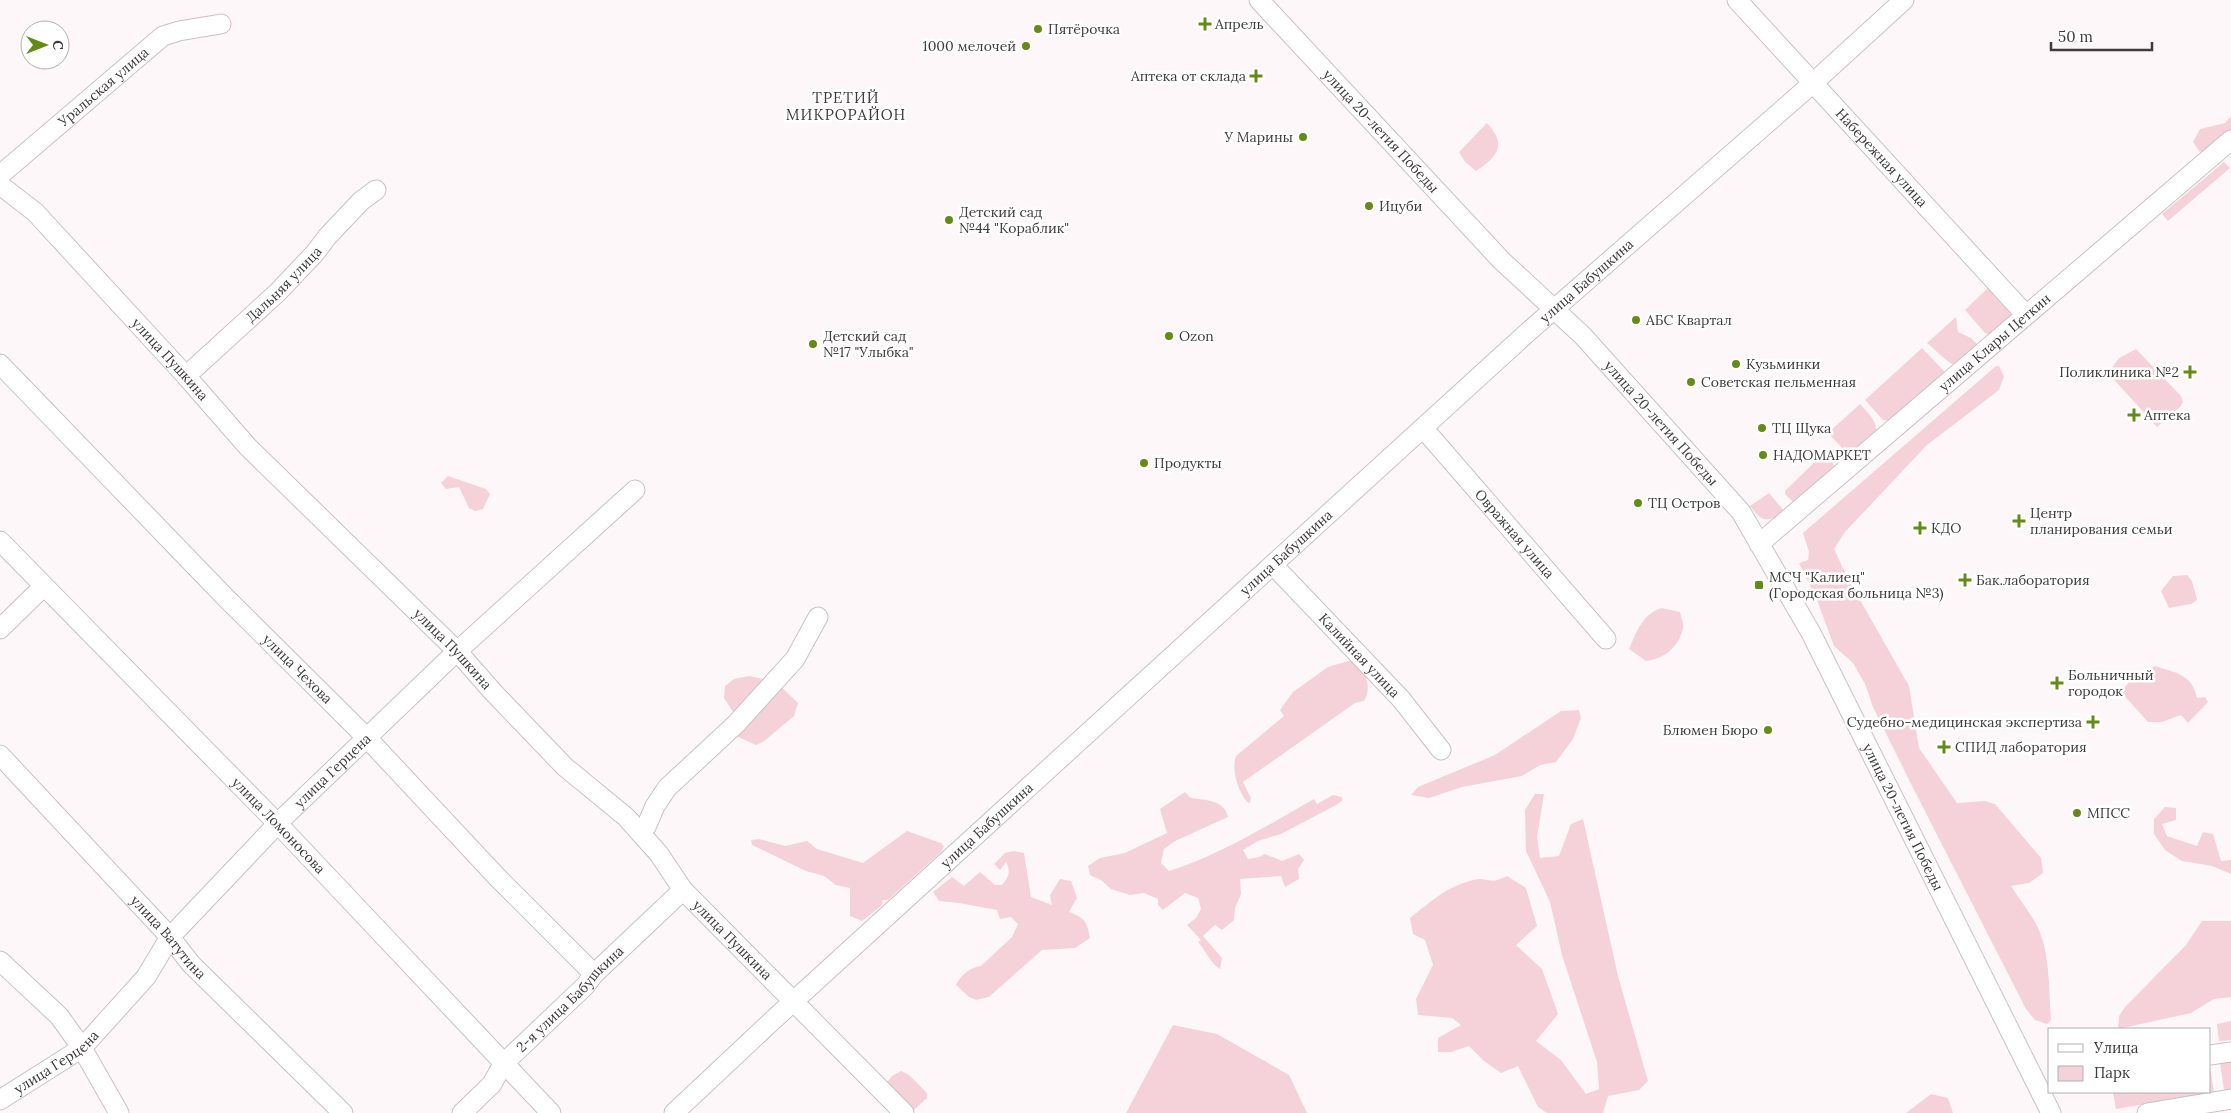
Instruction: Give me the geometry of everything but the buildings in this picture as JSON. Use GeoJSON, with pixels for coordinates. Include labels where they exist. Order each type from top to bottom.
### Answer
{"type":"FeatureCollection","features":[{"type":"Feature","properties":{"kind":"street","name":"улица 20-летия Победы"},"geometry":{"type":"LineString","coordinates":[[1259,0],[1501,260],[1555,308],[1583,336],[1732,500],[1811,633],[2043,1083],[2051,1113]]}},
{"type":"Feature","properties":{"kind":"street","name":"Набережная улица"},"geometry":{"type":"LineString","coordinates":[[1737,0],[2026,315]]}},
{"type":"Feature","properties":{"kind":"street","name":"улица Бабушкина"},"geometry":{"type":"LineString","coordinates":[[674,1113],[794,1001],[1555,308],[1813,83],[1904,0]]}},
{"type":"Feature","properties":{"kind":"street","name":"Уральская улица"},"geometry":{"type":"LineString","coordinates":[[0,175],[163,36],[179,31],[221,24]]}},
{"type":"Feature","properties":{"kind":"street","name":"улица Клары Цеткин"},"geometry":{"type":"LineString","coordinates":[[1759,544],[2231,140]]}},
{"type":"Feature","properties":{"kind":"street","name":"улица Пушкина"},"geometry":{"type":"LineString","coordinates":[[0,185],[35,212],[186,376],[248,447],[457,651],[492,692],[565,767],[626,817],[659,854],[683,890],[904,1113]]}},
{"type":"Feature","properties":{"kind":"street","name":"Дальняя улица"},"geometry":{"type":"LineString","coordinates":[[186,376],[277,293],[361,201],[376,190]]}},
{"type":"Feature","properties":{"kind":"street","name":"улица Чехова"},"geometry":{"type":"LineString","coordinates":[[0,364],[218,590],[366,738],[498,878],[594,974]]}},
{"type":"Feature","properties":{"kind":"street","name":"Овражная улица"},"geometry":{"type":"LineString","coordinates":[[1423,428],[1606,639]]}},
{"type":"Feature","properties":{"kind":"street","name":"улица Герцена"},"geometry":{"type":"LineString","coordinates":[[0,1100],[82,1048],[146,977],[170,937],[278,824],[457,651],[635,490]]}},
{"type":"Feature","properties":{"kind":"street","name":"улица Ломоносова"},"geometry":{"type":"LineString","coordinates":[[0,541],[278,824],[551,1113]]}},
{"type":"Feature","properties":{"kind":"street","name":"Калийная улица"},"geometry":{"type":"LineString","coordinates":[[1273,565],[1401,699],[1441,750]]}},
{"type":"Feature","properties":{"kind":"street"},"geometry":{"type":"LineString","coordinates":[[0,629],[44,586]]}},
{"type":"Feature","properties":{"kind":"street"},"geometry":{"type":"LineString","coordinates":[[646,826],[655,806],[667,788],[736,724],[795,659],[818,617]]}},
{"type":"Feature","properties":{"kind":"street","name":"улица Ватутина"},"geometry":{"type":"LineString","coordinates":[[0,755],[170,937],[191,964],[343,1113]]}},
{"type":"Feature","properties":{"kind":"street","name":"2-я улица Бабушкина"},"geometry":{"type":"LineString","coordinates":[[462,1113],[492,1084],[503,1064],[683,890]]}},
{"type":"Feature","properties":{"kind":"street"},"geometry":{"type":"LineString","coordinates":[[0,961],[59,1016],[82,1048],[119,1113]]}},
{"type":"Feature","properties":{"kind":"street"},"geometry":{"type":"LineString","coordinates":[[2211,1055],[2231,1052]]}},
{"type":"Feature","properties":{"kind":"street"},"geometry":{"type":"LineString","coordinates":[[2147,1113],[2231,1099]]}},
{"type":"Feature","properties":{"kind":"green space"},"geometry":{"type":"Polygon","coordinates":[[[2231,116],[2231,133],[2202,155],[2193,142],[2200,129],[2225,123],[2231,116]]]}},
{"type":"Feature","properties":{"kind":"green space"},"geometry":{"type":"Polygon","coordinates":[[[1487,123],[1497,138],[1497,150],[1490,160],[1476,171],[1465,162],[1459,152],[1487,123]]]}},
{"type":"Feature","properties":{"kind":"green space"},"geometry":{"type":"Polygon","coordinates":[[[2224,162],[2230,168],[2168,221],[2162,214],[2224,162]]]}},
{"type":"Feature","properties":{"kind":"green space"},"geometry":{"type":"Polygon","coordinates":[[[1990,286],[2012,312],[2012,315],[1990,335],[1985,333],[1965,310],[1990,286]]]}},
{"type":"Feature","properties":{"kind":"green space"},"geometry":{"type":"Polygon","coordinates":[[[1956,317],[1958,332],[1971,338],[1978,345],[1956,366],[1927,343],[1956,317]]]}},
{"type":"Feature","properties":{"kind":"green space"},"geometry":{"type":"Polygon","coordinates":[[[1922,348],[1944,371],[1944,374],[1891,421],[1883,420],[1865,400],[1922,348]]]}},
{"type":"Feature","properties":{"kind":"green space"},"geometry":{"type":"Polygon","coordinates":[[[2136,349],[2181,396],[2183,402],[2180,407],[2157,427],[2108,373],[2119,358],[2136,349]]]}},
{"type":"Feature","properties":{"kind":"green space"},"geometry":{"type":"Polygon","coordinates":[[[1996,366],[1999,366],[2004,376],[1999,390],[1927,445],[1845,532],[1834,549],[1847,577],[1909,686],[1919,748],[1957,803],[1985,801],[1995,804],[2041,858],[2043,873],[2029,883],[2011,886],[2035,922],[2045,949],[2051,1020],[2047,1024],[2035,1020],[2026,1009],[1910,782],[1873,707],[1865,684],[1853,663],[1834,646],[1817,600],[1799,563],[1808,560],[1809,552],[1803,533],[1996,366]]]}},
{"type":"Feature","properties":{"kind":"green space"},"geometry":{"type":"Polygon","coordinates":[[[1860,404],[1874,421],[1876,433],[1853,454],[1848,454],[1828,433],[1860,404]]]}},
{"type":"Feature","properties":{"kind":"green space"},"geometry":{"type":"Polygon","coordinates":[[[1824,453],[1832,459],[1834,467],[1794,503],[1785,494],[1785,491],[1824,453]]]}},
{"type":"Feature","properties":{"kind":"green space"},"geometry":{"type":"Polygon","coordinates":[[[448,476],[486,489],[490,494],[483,509],[475,511],[469,508],[459,487],[446,489],[441,483],[448,476]]]}},
{"type":"Feature","properties":{"kind":"green space"},"geometry":{"type":"Polygon","coordinates":[[[1769,493],[1784,511],[1774,518],[1766,519],[1758,515],[1750,506],[1769,493]]]}},
{"type":"Feature","properties":{"kind":"green space"},"geometry":{"type":"Polygon","coordinates":[[[2187,575],[2192,581],[2197,600],[2191,604],[2169,608],[2161,591],[2173,576],[2187,575]]]}},
{"type":"Feature","properties":{"kind":"green space"},"geometry":{"type":"Polygon","coordinates":[[[1661,608],[1680,612],[1683,628],[1678,641],[1670,651],[1659,658],[1646,661],[1629,649],[1645,619],[1661,608]]]}},
{"type":"Feature","properties":{"kind":"green space"},"geometry":{"type":"Polygon","coordinates":[[[1352,660],[1364,673],[1368,684],[1367,695],[1364,701],[1355,703],[1243,782],[1251,798],[1250,803],[1247,802],[1236,780],[1234,768],[1236,756],[1284,716],[1280,710],[1293,692],[1328,667],[1352,660]]]}},
{"type":"Feature","properties":{"kind":"green space"},"geometry":{"type":"Polygon","coordinates":[[[2155,666],[2187,679],[2195,690],[2197,698],[2205,697],[2208,702],[2188,723],[2181,715],[2162,722],[2148,722],[2121,692],[2129,682],[2155,666]]]}},
{"type":"Feature","properties":{"kind":"green space"},"geometry":{"type":"Polygon","coordinates":[[[749,676],[776,682],[798,703],[794,716],[763,742],[756,745],[732,734],[735,715],[724,698],[725,686],[734,679],[749,676]]]}},
{"type":"Feature","properties":{"kind":"green space"},"geometry":{"type":"Polygon","coordinates":[[[1579,710],[1581,718],[1573,739],[1556,762],[1540,765],[1522,776],[1462,787],[1429,798],[1411,795],[1418,787],[1495,755],[1561,711],[1579,710]]]}},
{"type":"Feature","properties":{"kind":"green space"},"geometry":{"type":"Polygon","coordinates":[[[1185,792],[1191,798],[1208,800],[1219,804],[1226,811],[1228,817],[1175,841],[1164,849],[1161,863],[1169,871],[1207,857],[1314,799],[1317,804],[1333,795],[1342,797],[1342,801],[1336,805],[1281,834],[1258,841],[1243,850],[1248,859],[1265,854],[1282,861],[1299,854],[1304,860],[1298,869],[1299,879],[1285,887],[1281,876],[1240,879],[1241,894],[1235,908],[1234,920],[1222,930],[1215,925],[1203,936],[1222,958],[1220,969],[1211,961],[1198,942],[1201,940],[1187,925],[1196,918],[1201,909],[1198,898],[1185,893],[1163,910],[1158,905],[1158,899],[1144,893],[1130,895],[1111,889],[1101,880],[1090,875],[1088,866],[1100,858],[1125,853],[1167,833],[1160,809],[1185,792]]]}},
{"type":"Feature","properties":{"kind":"green space"},"geometry":{"type":"Polygon","coordinates":[[[1535,794],[1544,794],[1537,837],[1540,858],[1559,856],[1571,824],[1583,819],[1618,976],[1648,1081],[1639,1090],[1608,1096],[1603,1113],[1547,1113],[1538,1107],[1518,1066],[1501,1073],[1484,1061],[1469,1046],[1451,1052],[1438,1052],[1438,1038],[1461,1025],[1452,1018],[1418,1015],[1416,999],[1433,965],[1425,940],[1413,934],[1410,918],[1455,886],[1478,879],[1492,881],[1507,876],[1526,888],[1537,926],[1516,945],[1542,969],[1558,1014],[1536,1041],[1561,1060],[1586,1094],[1599,1089],[1597,1062],[1562,955],[1550,902],[1526,851],[1525,810],[1535,794]]]}},
{"type":"Feature","properties":{"kind":"green space"},"geometry":{"type":"Polygon","coordinates":[[[2165,807],[2176,808],[2176,820],[2162,824],[2167,836],[2197,846],[2203,832],[2213,834],[2221,861],[2231,860],[2231,874],[2212,866],[2182,861],[2165,850],[2154,834],[2154,819],[2165,807]]]}},
{"type":"Feature","properties":{"kind":"green space"},"geometry":{"type":"Polygon","coordinates":[[[907,831],[941,843],[944,846],[941,852],[888,900],[883,900],[881,906],[862,921],[850,916],[850,888],[836,885],[824,876],[806,871],[752,845],[751,840],[759,839],[785,846],[807,841],[817,849],[863,863],[907,831]]]}},
{"type":"Feature","properties":{"kind":"green space"},"geometry":{"type":"Polygon","coordinates":[[[1014,851],[1024,853],[1031,897],[1052,905],[1050,895],[1060,879],[1071,881],[1077,898],[1069,912],[1079,916],[1084,921],[1090,938],[1075,948],[1042,950],[989,997],[976,1000],[969,997],[956,985],[963,975],[969,970],[981,966],[1012,937],[1018,924],[1011,917],[1000,919],[997,910],[939,901],[933,892],[952,877],[964,886],[980,872],[995,885],[1002,885],[1009,874],[1008,866],[1006,862],[1000,870],[994,864],[1005,853],[1014,851]]]}},
{"type":"Feature","properties":{"kind":"green space"},"geometry":{"type":"Polygon","coordinates":[[[2202,921],[2231,921],[2231,997],[2214,999],[2191,1013],[2118,1028],[2119,1016],[2125,1007],[2186,945],[2202,921]]]}},
{"type":"Feature","properties":{"kind":"green space"},"geometry":{"type":"Polygon","coordinates":[[[2231,1021],[2231,1040],[2219,1041],[2217,1024],[2231,1021]]]}},
{"type":"Feature","properties":{"kind":"green space"},"geometry":{"type":"Polygon","coordinates":[[[1173,1025],[1217,1034],[1289,1075],[1307,1113],[1126,1113],[1173,1025]]]}},
{"type":"Feature","properties":{"kind":"green space"},"geometry":{"type":"Polygon","coordinates":[[[2231,1061],[2231,1089],[2224,1090],[2220,1063],[2231,1061]]]}},
{"type":"Feature","properties":{"kind":"green space"},"geometry":{"type":"Polygon","coordinates":[[[901,1071],[909,1075],[927,1093],[927,1098],[914,1110],[893,1097],[884,1086],[892,1076],[901,1071]]]}},
{"type":"Feature","properties":{"kind":"green space"},"geometry":{"type":"Polygon","coordinates":[[[2211,1074],[2214,1092],[2211,1093],[2211,1074]]]}},
{"type":"Feature","properties":{"kind":"green space"},"geometry":{"type":"Polygon","coordinates":[[[2113,1093],[2208,1093],[2116,1109],[2113,1093]]]}},
{"type":"Feature","properties":{"kind":"green space"},"geometry":{"type":"Polygon","coordinates":[[[1931,1094],[1948,1098],[1953,1113],[1906,1113],[1931,1094]]]}},
{"type":"Feature","properties":{"kind":"place","name":"Апрель"},"geometry":{"type":"Point","coordinates":[1205,24]}},
{"type":"Feature","properties":{"kind":"place","name":"Пятёрочка"},"geometry":{"type":"Point","coordinates":[1038,29]}},
{"type":"Feature","properties":{"kind":"place","name":"1000 мелочей"},"geometry":{"type":"Point","coordinates":[1026,46]}},
{"type":"Feature","properties":{"kind":"place","name":"Аптека от склада"},"geometry":{"type":"Point","coordinates":[1256,76]}},
{"type":"Feature","properties":{"kind":"place","name":"У Марины"},"geometry":{"type":"Point","coordinates":[1303,137]}},
{"type":"Feature","properties":{"kind":"place","name":"Ицуби"},"geometry":{"type":"Point","coordinates":[1369,206]}},
{"type":"Feature","properties":{"kind":"place","name":"Детский сад №44 \"Кораблик\""},"geometry":{"type":"Point","coordinates":[949,220]}},
{"type":"Feature","properties":{"kind":"place","name":"АБС Квартал"},"geometry":{"type":"Point","coordinates":[1636,320]}},
{"type":"Feature","properties":{"kind":"place","name":"Ozon"},"geometry":{"type":"Point","coordinates":[1169,336]}},
{"type":"Feature","properties":{"kind":"place","name":"Детский сад №17 \"Улыбка\""},"geometry":{"type":"Point","coordinates":[813,344]}},
{"type":"Feature","properties":{"kind":"place","name":"Кузьминки"},"geometry":{"type":"Point","coordinates":[1736,364]}},
{"type":"Feature","properties":{"kind":"place","name":"Поликлиника №2"},"geometry":{"type":"Point","coordinates":[2190,372]}},
{"type":"Feature","properties":{"kind":"place","name":"Советская пельменная"},"geometry":{"type":"Point","coordinates":[1691,382]}},
{"type":"Feature","properties":{"kind":"place","name":"Аптека"},"geometry":{"type":"Point","coordinates":[2134,415]}},
{"type":"Feature","properties":{"kind":"place","name":"ТЦ Щука"},"geometry":{"type":"Point","coordinates":[1762,428]}},
{"type":"Feature","properties":{"kind":"place","name":"НАДОМАРКЕТ"},"geometry":{"type":"Point","coordinates":[1763,455]}},
{"type":"Feature","properties":{"kind":"place","name":"Продукты"},"geometry":{"type":"Point","coordinates":[1144,463]}},
{"type":"Feature","properties":{"kind":"place","name":"ТЦ Остров"},"geometry":{"type":"Point","coordinates":[1638,503]}},
{"type":"Feature","properties":{"kind":"place","name":"Центр планирования семьи"},"geometry":{"type":"Point","coordinates":[2019,521]}},
{"type":"Feature","properties":{"kind":"place","name":"КДО"},"geometry":{"type":"Point","coordinates":[1920,528]}},
{"type":"Feature","properties":{"kind":"place","name":"Бак.лаборатория"},"geometry":{"type":"Point","coordinates":[1965,580]}},
{"type":"Feature","properties":{"kind":"place","name":"МСЧ \"Калиец\" (Городская больница №3)"},"geometry":{"type":"Point","coordinates":[1759,585]}},
{"type":"Feature","properties":{"kind":"place","name":"Больничный городок"},"geometry":{"type":"Point","coordinates":[2057,683]}},
{"type":"Feature","properties":{"kind":"place","name":"Судебно-медицинская экспертиза"},"geometry":{"type":"Point","coordinates":[2093,722]}},
{"type":"Feature","properties":{"kind":"place","name":"Блюмен Бюро"},"geometry":{"type":"Point","coordinates":[1768,730]}},
{"type":"Feature","properties":{"kind":"place","name":"СПИД лаборатория"},"geometry":{"type":"Point","coordinates":[1944,747]}},
{"type":"Feature","properties":{"kind":"place","name":"МПСС"},"geometry":{"type":"Point","coordinates":[2077,813]}},
{"type":"Feature","properties":{"kind":"district","name":"ТРЕТИЙ МИКРОРАЙОН"},"geometry":{"type":"Point","coordinates":[846,106]}}]}
